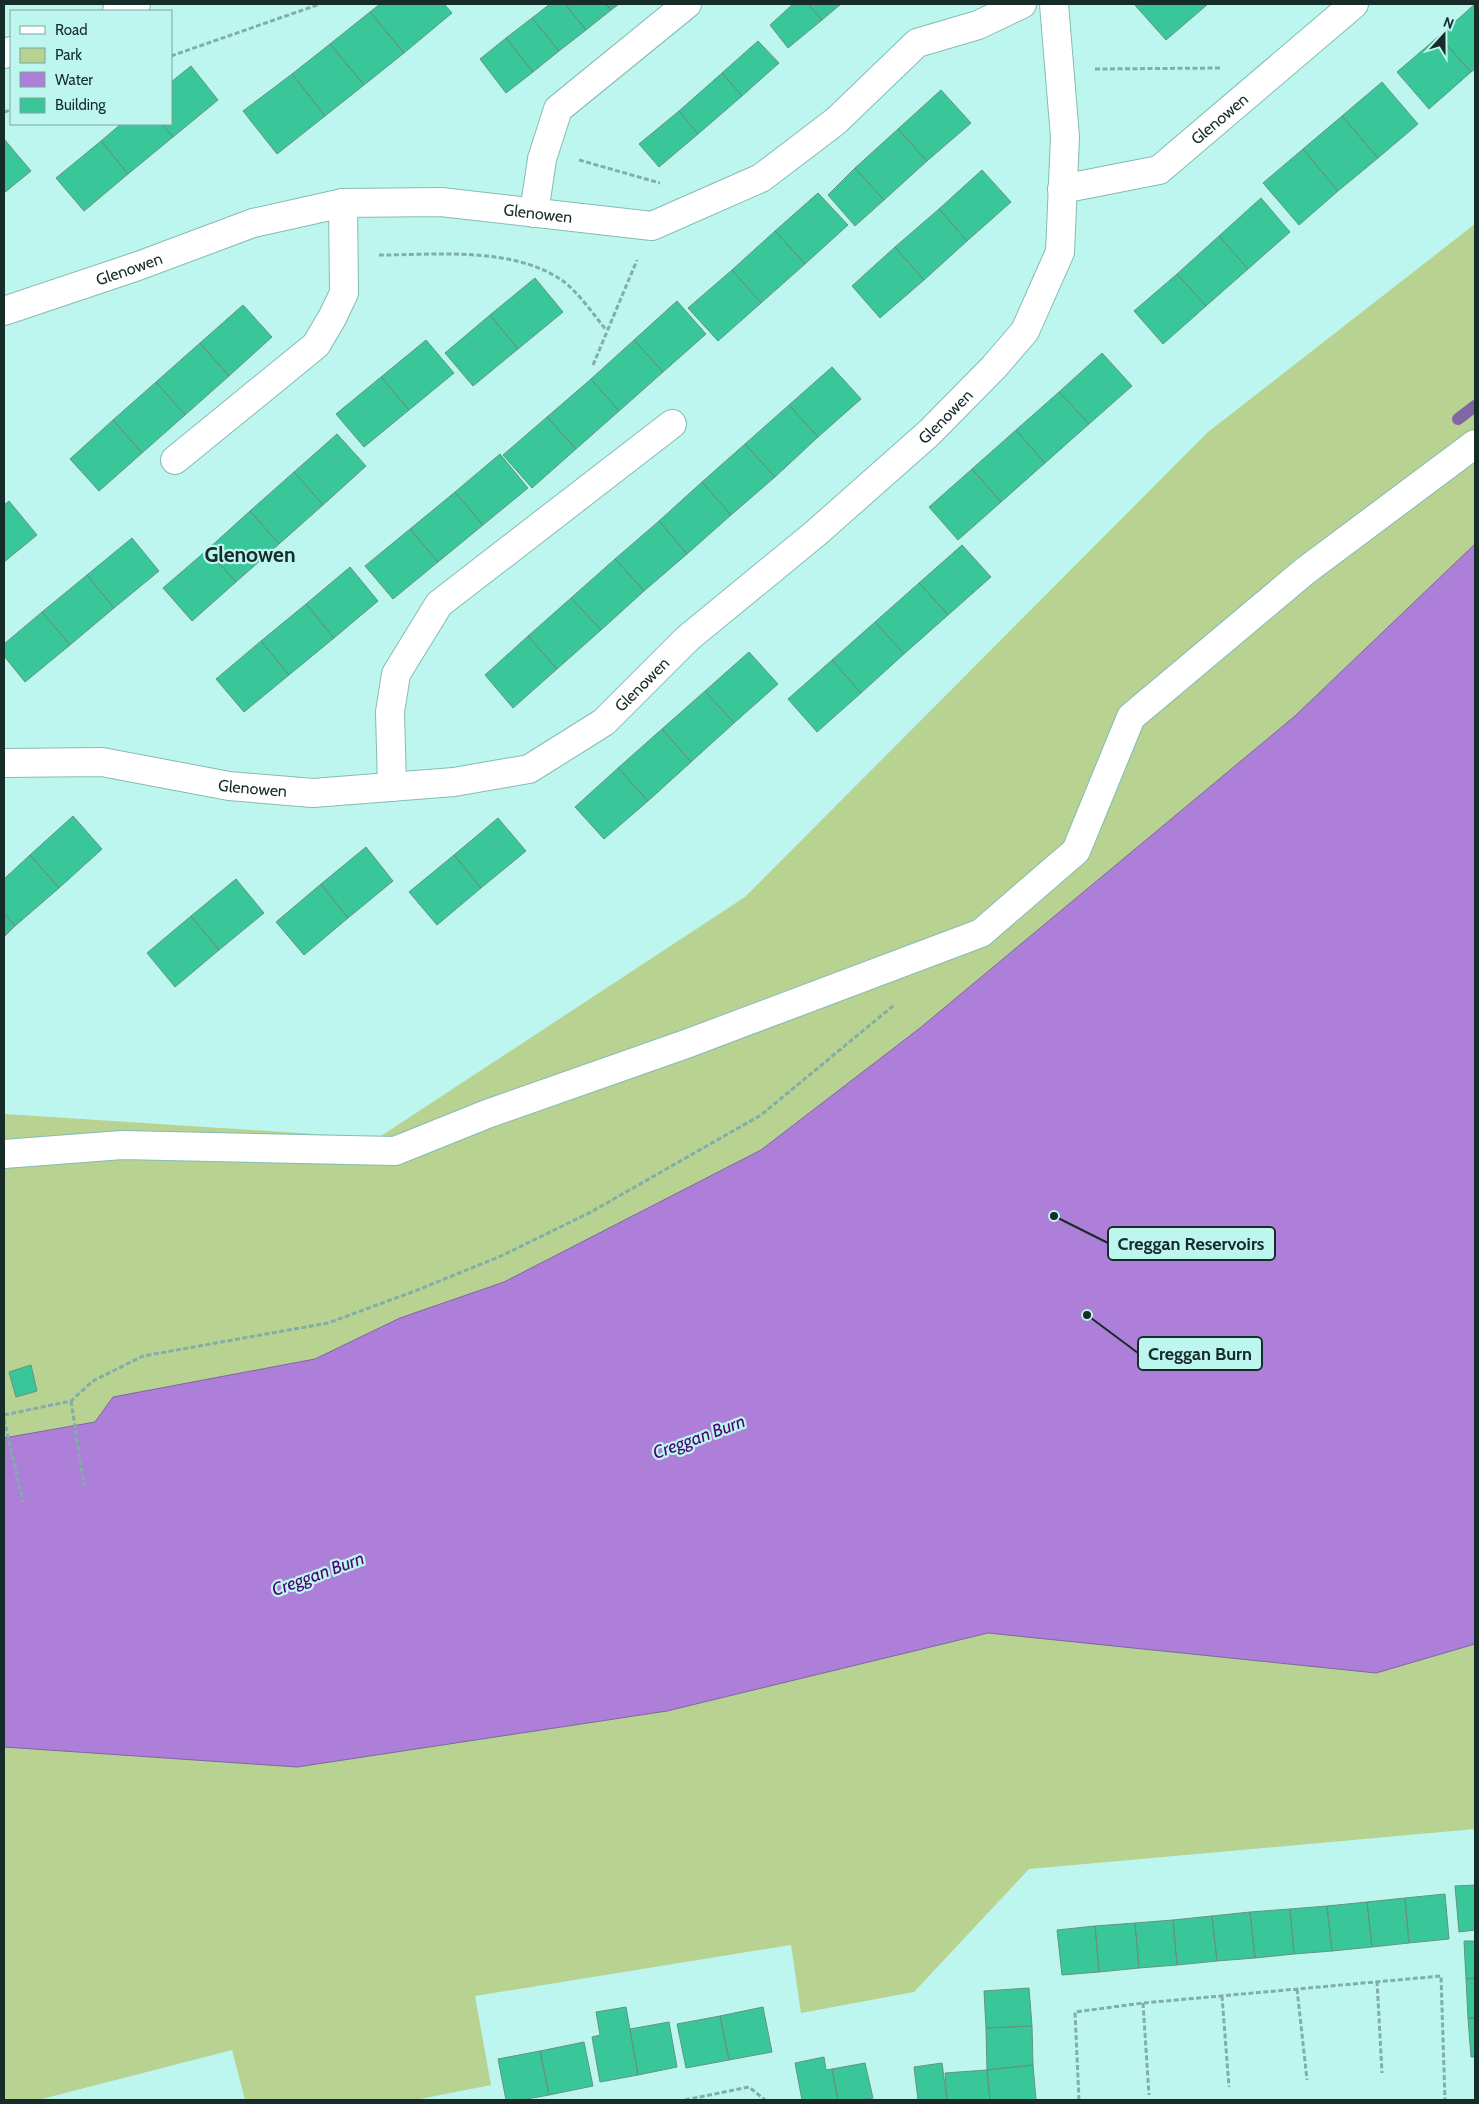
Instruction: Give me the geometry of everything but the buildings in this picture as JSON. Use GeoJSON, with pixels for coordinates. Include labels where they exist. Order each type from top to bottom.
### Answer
{"type":"FeatureCollection","features":[{"type":"Feature","properties":{"kind":"street"},"geometry":{"type":"LineString","coordinates":[[119,10],[136,4]]}},
{"type":"Feature","properties":{"kind":"street"},"geometry":{"type":"LineString","coordinates":[[534,214],[542,159],[558,109],[687,4]]}},
{"type":"Feature","properties":{"kind":"street","name":"Glenowen"},"geometry":{"type":"LineString","coordinates":[[4,311],[138,266],[253,223],[343,203],[441,202],[652,226],[761,178],[836,121],[918,43],[978,25],[1022,4]]}},
{"type":"Feature","properties":{"kind":"street","name":"Glenowen"},"geometry":{"type":"LineString","coordinates":[[4,763],[102,762],[229,786],[313,793],[454,782],[529,769],[604,722],[688,638],[816,533],[929,433],[994,367],[1025,330],[1060,252],[1065,137],[1054,4]]}},
{"type":"Feature","properties":{"kind":"street","name":"Glenowen"},"geometry":{"type":"LineString","coordinates":[[1062,189],[1159,170],[1354,4]]}},
{"type":"Feature","properties":{"kind":"street"},"geometry":{"type":"LineString","coordinates":[[175,460],[316,345],[344,293],[343,203]]}},
{"type":"Feature","properties":{"kind":"street"},"geometry":{"type":"LineString","coordinates":[[392,787],[390,712],[396,674],[440,604],[672,424]]}},
{"type":"Feature","properties":{"kind":"street"},"geometry":{"type":"LineString","coordinates":[[4,1154],[122,1145],[396,1150],[487,1114],[686,1044],[981,932],[1076,851],[1131,717],[1305,572],[1475,444]]}},
{"type":"Feature","properties":{"kind":"path"},"geometry":{"type":"LineString","coordinates":[[172,56],[320,4]]}},
{"type":"Feature","properties":{"kind":"path"},"geometry":{"type":"LineString","coordinates":[[1059,70],[1278,68]]}},
{"type":"Feature","properties":{"kind":"path"},"geometry":{"type":"LineString","coordinates":[[4,1414],[71,1401],[93,1381],[143,1356],[328,1323],[415,1291],[501,1256],[591,1212],[761,1115],[898,1002]]}},
{"type":"Feature","properties":{"kind":"path"},"geometry":{"type":"LineString","coordinates":[[71,1401],[84,1485]]}},
{"type":"Feature","properties":{"kind":"path"},"geometry":{"type":"LineString","coordinates":[[4,1419],[23,1502]]}},
{"type":"Feature","properties":{"kind":"path"},"geometry":{"type":"LineString","coordinates":[[1079,2100],[1075,2012],[1143,2003],[1441,1976],[1445,2100]]}},
{"type":"Feature","properties":{"kind":"path"},"geometry":{"type":"LineString","coordinates":[[1377,1981],[1382,2073]]}},
{"type":"Feature","properties":{"kind":"path"},"geometry":{"type":"LineString","coordinates":[[1297,1989],[1307,2080]]}},
{"type":"Feature","properties":{"kind":"path"},"geometry":{"type":"LineString","coordinates":[[1222,1996],[1229,2087]]}},
{"type":"Feature","properties":{"kind":"path"},"geometry":{"type":"LineString","coordinates":[[1143,2003],[1149,2095]]}},
{"type":"Feature","properties":{"kind":"path"},"geometry":{"type":"LineString","coordinates":[[685,2100],[749,2087],[766,2100]]}},
{"type":"Feature","properties":{"kind":"green space"},"geometry":{"type":"Polygon","coordinates":[[[1475,224],[1475,1829],[1029,1869],[914,1992],[801,2013],[791,1945],[475,1996],[491,2085],[415,2100],[245,2100],[232,2050],[38,2100],[4,2100],[4,1114],[378,1138],[745,897],[1208,432],[1475,224]]]}},
{"type":"Feature","properties":{"kind":"water"},"geometry":{"type":"Polygon","coordinates":[[[1475,544],[1475,1644],[1376,1673],[988,1633],[667,1711],[297,1767],[4,1747],[4,1438],[95,1422],[113,1397],[315,1359],[400,1318],[504,1282],[761,1150],[920,1028],[1295,716],[1475,544]]]}},
{"type":"Feature","properties":{"kind":"waterway"},"geometry":{"type":"LineString","coordinates":[[1458,419],[1475,406]]}},
{"type":"Feature","properties":{"kind":"place","name":"Creggan Reservoirs"},"geometry":{"type":"Point","coordinates":[1054,1216]}},
{"type":"Feature","properties":{"kind":"place","name":"Creggan Burn"},"geometry":{"type":"Point","coordinates":[1087,1315]}},
{"type":"Feature","properties":{"kind":"district","name":"Glenowen"},"geometry":{"type":"Point","coordinates":[250,554]}}]}
